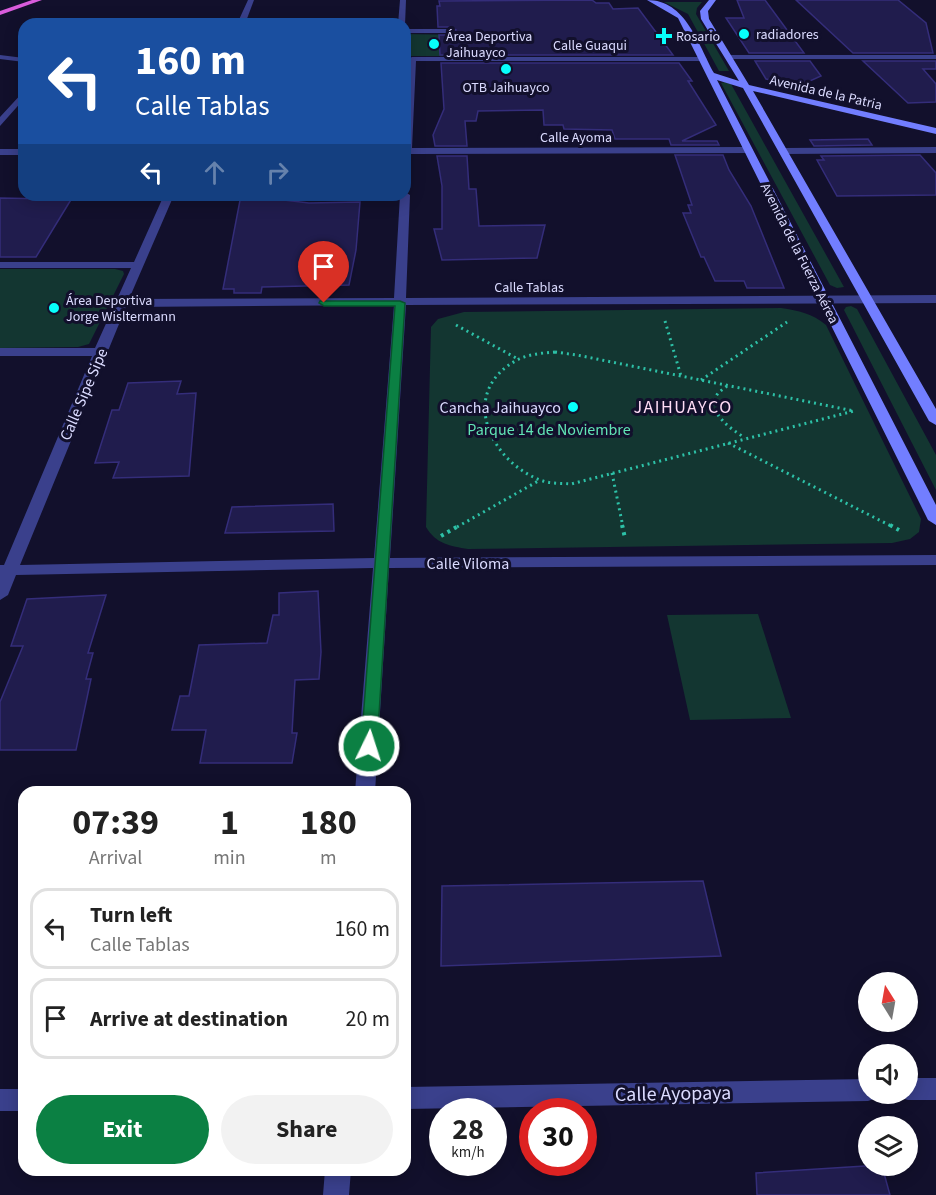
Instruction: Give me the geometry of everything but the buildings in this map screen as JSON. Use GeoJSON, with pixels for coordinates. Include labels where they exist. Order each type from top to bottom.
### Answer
{"type":"FeatureCollection","features":[{"type":"Feature","properties":{"kind":"highway"},"geometry":{"type":"LineString","coordinates":[[0,13],[39,0]]}},
{"type":"Feature","properties":{"kind":"main road","name":"Avenida de la Fuerza Aérea"},"geometry":{"type":"LineString","coordinates":[[650,0],[681,17],[936,520]]}},
{"type":"Feature","properties":{"kind":"main road","name":"Avenida de la Fuerza Aérea"},"geometry":{"type":"LineString","coordinates":[[713,0],[705,11],[705,19],[730,57],[936,421]]}},
{"type":"Feature","properties":{"kind":"main road","name":"Avenida de la Patria"},"geometry":{"type":"LineString","coordinates":[[711,75],[936,124]]}},
{"type":"Feature","properties":{"kind":"main road","name":"Avenida de la Patria"},"geometry":{"type":"LineString","coordinates":[[743,81],[785,97],[936,132]]}},
{"type":"Feature","properties":{"kind":"main road"},"geometry":{"type":"LineString","coordinates":[[756,104],[765,98],[785,97]]}},
{"type":"Feature","properties":{"kind":"street"},"geometry":{"type":"LineString","coordinates":[[244,18],[251,0]]}},
{"type":"Feature","properties":{"kind":"street"},"geometry":{"type":"LineString","coordinates":[[402,18],[403,0]]}},
{"type":"Feature","properties":{"kind":"street"},"geometry":{"type":"LineString","coordinates":[[411,31],[450,32]]}},
{"type":"Feature","properties":{"kind":"street"},"geometry":{"type":"LineString","coordinates":[[0,57],[18,59]]}},
{"type":"Feature","properties":{"kind":"street"},"geometry":{"type":"LineString","coordinates":[[730,57],[936,57]]}},
{"type":"Feature","properties":{"kind":"street","name":"Calle Guaqui"},"geometry":{"type":"LineString","coordinates":[[411,58],[703,59]]}},
{"type":"Feature","properties":{"kind":"street"},"geometry":{"type":"LineString","coordinates":[[0,123],[18,101]]}},
{"type":"Feature","properties":{"kind":"street","name":"Calle Ayoma"},"geometry":{"type":"LineString","coordinates":[[411,152],[748,150]]}},
{"type":"Feature","properties":{"kind":"street"},"geometry":{"type":"LineString","coordinates":[[783,151],[936,150]]}},
{"type":"Feature","properties":{"kind":"street"},"geometry":{"type":"LineString","coordinates":[[0,152],[18,152]]}},
{"type":"Feature","properties":{"kind":"street","name":"Calle Sipe Sipe"},"geometry":{"type":"LineString","coordinates":[[0,595],[5,570],[167,201]]}},
{"type":"Feature","properties":{"kind":"street"},"geometry":{"type":"LineString","coordinates":[[365,786],[400,303],[405,201]]}},
{"type":"Feature","properties":{"kind":"street"},"geometry":{"type":"LineString","coordinates":[[0,265],[140,265]]}},
{"type":"Feature","properties":{"kind":"street","name":"Calle Tablas"},"geometry":{"type":"LineString","coordinates":[[122,303],[936,299]]}},
{"type":"Feature","properties":{"kind":"street"},"geometry":{"type":"LineString","coordinates":[[0,352],[100,351]]}},
{"type":"Feature","properties":{"kind":"street","name":"Calle Viloma"},"geometry":{"type":"LineString","coordinates":[[5,570],[382,563],[936,560]]}},
{"type":"Feature","properties":{"kind":"street"},"geometry":{"type":"LineString","coordinates":[[918,1089],[936,1089]]}},
{"type":"Feature","properties":{"kind":"street","name":"Calle Ayopaya"},"geometry":{"type":"LineString","coordinates":[[411,1098],[858,1090]]}},
{"type":"Feature","properties":{"kind":"street"},"geometry":{"type":"LineString","coordinates":[[0,1100],[18,1100]]}},
{"type":"Feature","properties":{"kind":"street"},"geometry":{"type":"LineString","coordinates":[[336,1195],[338,1176]]}},
{"type":"Feature","properties":{"kind":"path"},"geometry":{"type":"LineString","coordinates":[[663,314],[681,376]]}},
{"type":"Feature","properties":{"kind":"path"},"geometry":{"type":"LineString","coordinates":[[448,320],[518,359]]}},
{"type":"Feature","properties":{"kind":"path"},"geometry":{"type":"LineString","coordinates":[[700,380],[788,321]]}},
{"type":"Feature","properties":{"kind":"path"},"geometry":{"type":"LineString","coordinates":[[555,352],[854,411],[571,484],[540,480],[500,451],[486,430],[484,410],[487,391],[500,374],[518,359],[555,352]]}},
{"type":"Feature","properties":{"kind":"path"},"geometry":{"type":"LineString","coordinates":[[728,385],[718,393],[712,403],[715,415],[723,424],[746,438]]}},
{"type":"Feature","properties":{"kind":"path"},"geometry":{"type":"LineString","coordinates":[[728,442],[898,530]]}},
{"type":"Feature","properties":{"kind":"path"},"geometry":{"type":"LineString","coordinates":[[612,473],[625,538]]}},
{"type":"Feature","properties":{"kind":"path"},"geometry":{"type":"LineString","coordinates":[[441,536],[540,480]]}},
{"type":"Feature","properties":{"kind":"green space"},"geometry":{"type":"Polygon","coordinates":[[[664,2],[702,2],[696,14],[729,71],[719,71],[688,14],[664,2]]]}},
{"type":"Feature","properties":{"kind":"green space","name":"Área Deportiva Jaihuayco"},"geometry":{"type":"Polygon","coordinates":[[[411,34],[461,35],[463,56],[411,56],[411,34]]]}},
{"type":"Feature","properties":{"kind":"green space"},"geometry":{"type":"Polygon","coordinates":[[[721,83],[731,84],[844,287],[837,288],[830,285],[721,83]]]}},
{"type":"Feature","properties":{"kind":"green space","name":"Área Deportiva Jorge Wisltermann"},"geometry":{"type":"Polygon","coordinates":[[[0,269],[115,269],[123,271],[124,274],[89,344],[78,347],[0,348],[0,269]]]}},
{"type":"Feature","properties":{"kind":"green space"},"geometry":{"type":"Polygon","coordinates":[[[851,306],[857,309],[936,455],[936,490],[844,310],[851,306]]]}},
{"type":"Feature","properties":{"kind":"green space","name":"Parque 14 de Noviembre"},"geometry":{"type":"Polygon","coordinates":[[[781,308],[810,315],[826,325],[921,519],[919,532],[910,539],[892,543],[468,549],[439,541],[426,527],[431,327],[438,319],[464,312],[781,308]]]}},
{"type":"Feature","properties":{"kind":"green space"},"geometry":{"type":"Polygon","coordinates":[[[758,614],[791,718],[690,720],[667,615],[758,614]]]}},
{"type":"Feature","properties":{"kind":"place","name":"radiadores"},"geometry":{"type":"Point","coordinates":[744,34]}},
{"type":"Feature","properties":{"kind":"place","name":"Rosario"},"geometry":{"type":"Point","coordinates":[664,36]}},
{"type":"Feature","properties":{"kind":"place","name":"Área Deportiva Jaihuayco"},"geometry":{"type":"Point","coordinates":[434,44]}},
{"type":"Feature","properties":{"kind":"place","name":"OTB Jaihuayco"},"geometry":{"type":"Point","coordinates":[506,69]}},
{"type":"Feature","properties":{"kind":"place","name":"Área Deportiva Jorge Wisltermann"},"geometry":{"type":"Point","coordinates":[54,308]}},
{"type":"Feature","properties":{"kind":"place","name":"Cancha Jaihuayco"},"geometry":{"type":"Point","coordinates":[573,407]}},
{"type":"Feature","properties":{"kind":"district","name":"JAIHUAYCO"},"geometry":{"type":"Point","coordinates":[683,407]}},
{"type":"Feature","properties":{"kind":"route"},"geometry":{"type":"LineString","coordinates":[[324,303],[400,303],[369,746]]}}]}
